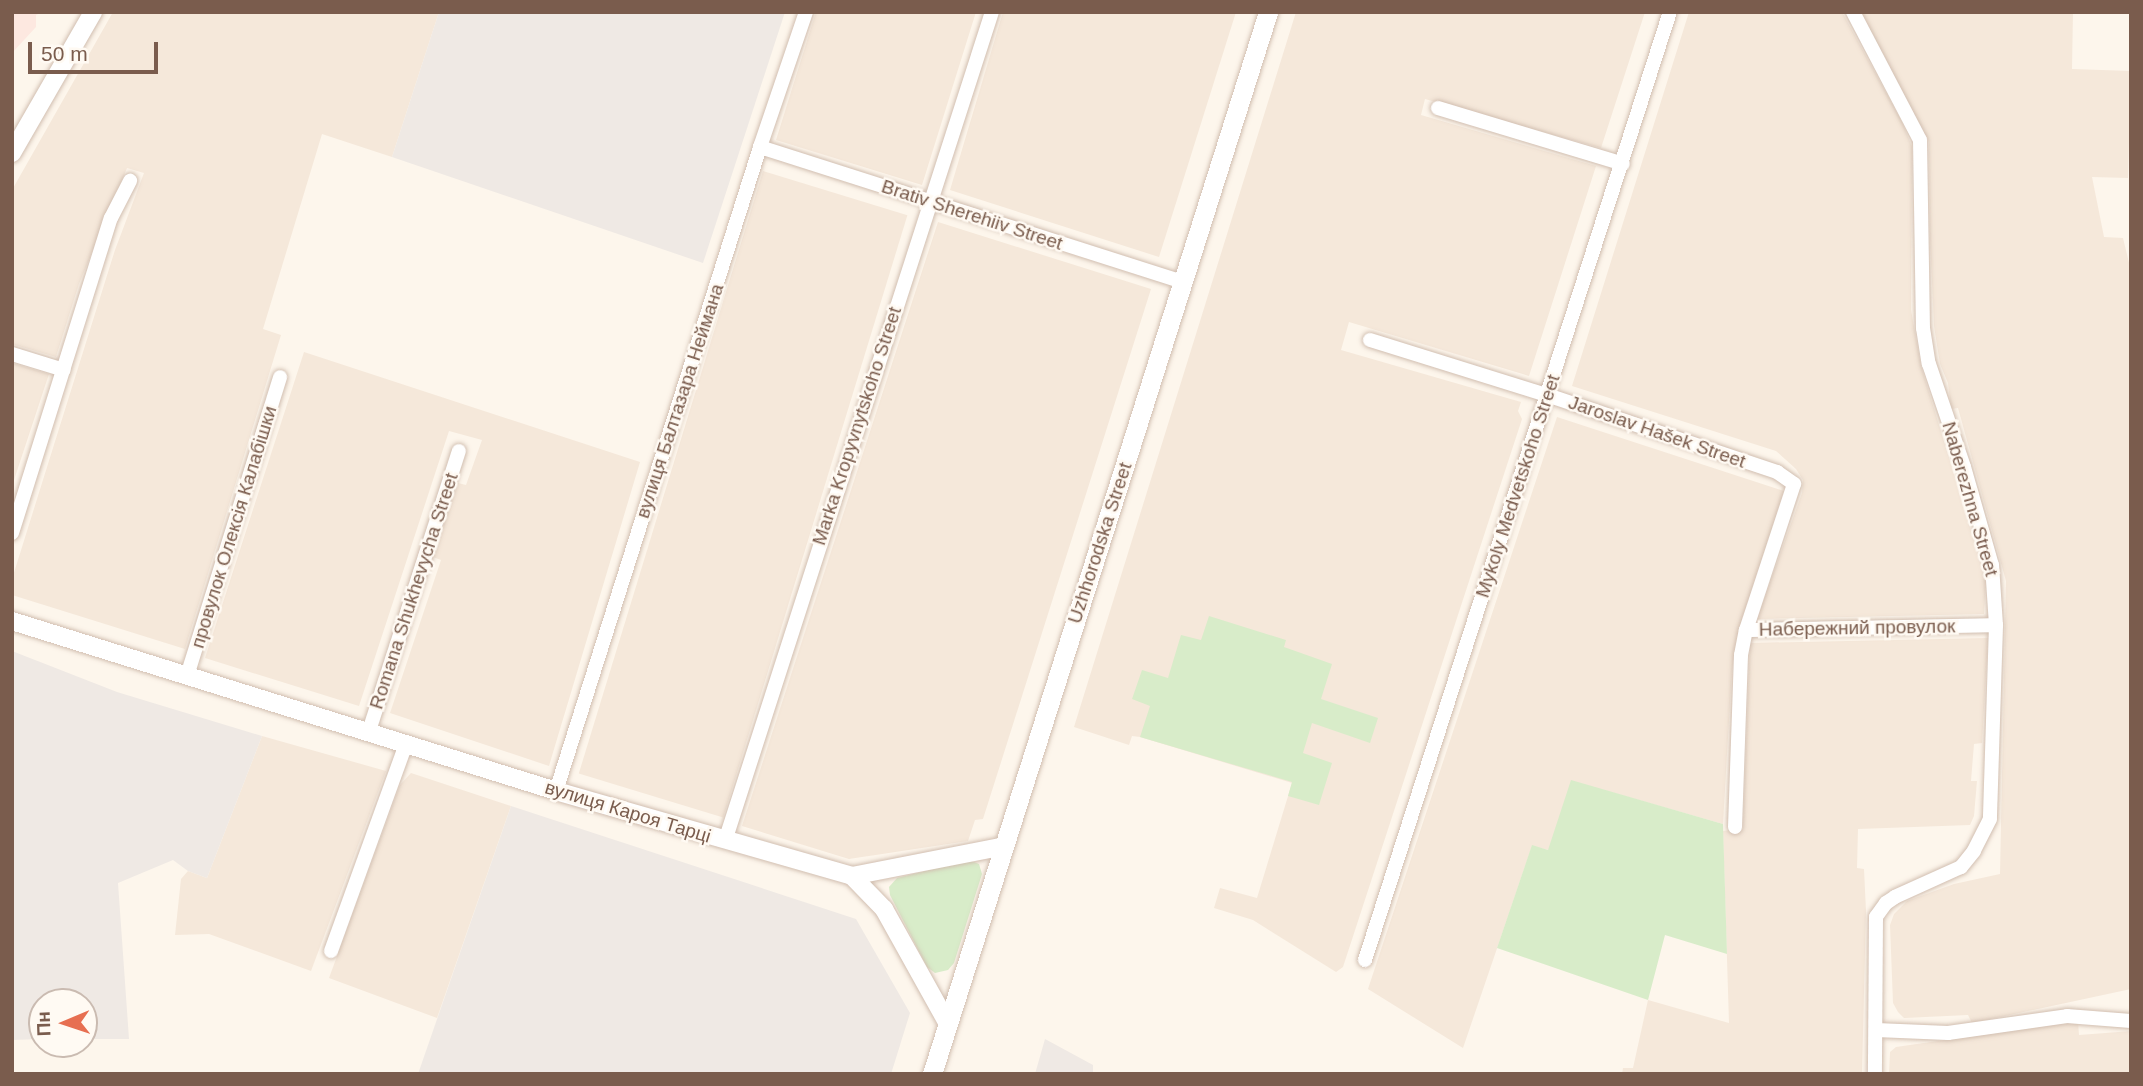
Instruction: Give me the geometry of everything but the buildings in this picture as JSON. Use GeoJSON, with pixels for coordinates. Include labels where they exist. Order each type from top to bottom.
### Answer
{"type":"FeatureCollection","features":[{"type":"Feature","properties":{"kind":"main road","name":"Uzhhorodska Street"},"geometry":{"type":"LineString","coordinates":[[932,1074],[1268,12]]}},
{"type":"Feature","properties":{"kind":"street"},"geometry":{"type":"LineString","coordinates":[[12,153],[93,12]]}},
{"type":"Feature","properties":{"kind":"street","name":"вулиця Балтазара Неймана"},"geometry":{"type":"LineString","coordinates":[[556,791],[760,147],[806,12]]}},
{"type":"Feature","properties":{"kind":"street","name":"Marka Kropyvnytskoho Street"},"geometry":{"type":"LineString","coordinates":[[725,841],[992,12]]}},
{"type":"Feature","properties":{"kind":"street","name":"Mykoly Medvetskoho Street"},"geometry":{"type":"LineString","coordinates":[[1365,960],[1670,12]]}},
{"type":"Feature","properties":{"kind":"street","name":"Naberezhna Street"},"geometry":{"type":"LineString","coordinates":[[1853,12],[1920,140],[1923,328],[1929,364],[1964,467],[1992,565],[1996,625],[1990,819],[1974,851],[1961,867],[1895,897],[1886,903],[1876,917],[1875,1074]]}},
{"type":"Feature","properties":{"kind":"street"},"geometry":{"type":"LineString","coordinates":[[1438,108],[1623,164]]}},
{"type":"Feature","properties":{"kind":"street","name":"Brativ Sherehiiv Street"},"geometry":{"type":"LineString","coordinates":[[760,147],[1184,282]]}},
{"type":"Feature","properties":{"kind":"street"},"geometry":{"type":"LineString","coordinates":[[12,533],[111,218],[130,181]]}},
{"type":"Feature","properties":{"kind":"street","name":"Jaroslav Hašek Street"},"geometry":{"type":"LineString","coordinates":[[1370,340],[1547,395],[1777,472],[1794,484],[1746,630]]}},
{"type":"Feature","properties":{"kind":"street"},"geometry":{"type":"LineString","coordinates":[[12,354],[64,370]]}},
{"type":"Feature","properties":{"kind":"street","name":"провулок Олексія Калабішки"},"geometry":{"type":"LineString","coordinates":[[187,676],[281,377]]}},
{"type":"Feature","properties":{"kind":"street","name":"Romana Shukhevycha Street"},"geometry":{"type":"LineString","coordinates":[[369,731],[459,451]]}},
{"type":"Feature","properties":{"kind":"street","name":"вулиця Кароя Тарці"},"geometry":{"type":"LineString","coordinates":[[12,621],[556,791],[852,876],[1005,846]]}},
{"type":"Feature","properties":{"kind":"street","name":"Набережний провулок"},"geometry":{"type":"LineString","coordinates":[[1735,827],[1741,655],[1746,630],[1996,625]]}},
{"type":"Feature","properties":{"kind":"street"},"geometry":{"type":"LineString","coordinates":[[331,951],[406,744]]}},
{"type":"Feature","properties":{"kind":"street"},"geometry":{"type":"LineString","coordinates":[[852,876],[884,909],[948,1024]]}},
{"type":"Feature","properties":{"kind":"street"},"geometry":{"type":"LineString","coordinates":[[1876,1030],[1948,1033],[2067,1016],[2131,1021]]}},
{"type":"Feature","properties":{"kind":"shaded area"},"geometry":{"type":"Polygon","coordinates":[[[12,12],[42,12],[36,15],[36,27],[12,53],[12,12]]]}},
{"type":"Feature","properties":{"kind":"shaded area"},"geometry":{"type":"Polygon","coordinates":[[[113,12],[439,12],[392,157],[322,134],[263,329],[281,335],[185,649],[12,595],[12,579],[115,250],[144,173],[127,168],[79,284],[56,357],[12,344],[12,190],[113,12]]]}},
{"type":"Feature","properties":{"kind":"shaded area"},"geometry":{"type":"Polygon","coordinates":[[[439,12],[785,12],[703,263],[392,157],[439,12]]]}},
{"type":"Feature","properties":{"kind":"shaded area"},"geometry":{"type":"Polygon","coordinates":[[[816,12],[976,12],[922,185],[776,140],[816,12]]]}},
{"type":"Feature","properties":{"kind":"shaded area"},"geometry":{"type":"Polygon","coordinates":[[[1003,12],[1236,12],[1159,257],[950,190],[1003,12]]]}},
{"type":"Feature","properties":{"kind":"shaded area"},"geometry":{"type":"Polygon","coordinates":[[[1296,12],[1645,12],[1601,148],[1425,99],[1421,115],[1596,166],[1529,376],[1349,322],[1341,350],[1521,402],[1518,411],[1522,419],[1343,967],[1336,972],[1253,920],[1214,908],[1220,888],[1257,898],[1292,783],[1140,737],[1132,736],[1129,745],[1074,727],[1296,12]]]}},
{"type":"Feature","properties":{"kind":"shaded area"},"geometry":{"type":"Polygon","coordinates":[[[1689,12],[1842,12],[1902,122],[1912,147],[1911,310],[1921,366],[1986,579],[1984,614],[1757,619],[1802,493],[1803,480],[1796,469],[1776,451],[1572,386],[1689,12]]]}},
{"type":"Feature","properties":{"kind":"shaded area"},"geometry":{"type":"Polygon","coordinates":[[[1861,12],[2073,12],[2072,69],[2131,71],[2128,178],[2092,177],[2104,237],[2123,238],[2131,271],[2131,989],[1972,1023],[1968,1015],[1904,1018],[1898,1012],[1893,1003],[1890,925],[1894,914],[1907,901],[1954,884],[2000,874],[2006,581],[1958,408],[1951,409],[1948,383],[1940,364],[1934,326],[1929,142],[1861,12]]]}},
{"type":"Feature","properties":{"kind":"shaded area"},"geometry":{"type":"Polygon","coordinates":[[[763,171],[907,215],[723,818],[579,773],[763,171]]]}},
{"type":"Feature","properties":{"kind":"shaded area"},"geometry":{"type":"Polygon","coordinates":[[[938,222],[1151,289],[983,819],[975,820],[968,841],[849,859],[742,826],[938,222]]]}},
{"type":"Feature","properties":{"kind":"shaded area"},"geometry":{"type":"Polygon","coordinates":[[[304,352],[640,462],[549,766],[390,713],[441,560],[433,557],[458,483],[466,485],[482,440],[449,431],[359,706],[205,658],[304,352]]]}},
{"type":"Feature","properties":{"kind":"shaded area"},"geometry":{"type":"Polygon","coordinates":[[[12,363],[49,374],[12,486],[12,363]]]}},
{"type":"Feature","properties":{"kind":"shaded area"},"geometry":{"type":"Polygon","coordinates":[[[1557,417],[1784,491],[1739,630],[1732,669],[1723,824],[1600,789],[1548,850],[1532,846],[1463,1048],[1368,989],[1557,417]]]}},
{"type":"Feature","properties":{"kind":"shaded area"},"geometry":{"type":"Polygon","coordinates":[[[1988,638],[1982,743],[1974,744],[1971,781],[1977,781],[1974,816],[1970,825],[1858,829],[1857,868],[1864,869],[1866,911],[1862,1074],[1622,1074],[1623,1068],[1633,1068],[1648,1000],[1729,1023],[1723,831],[1743,829],[1750,643],[1988,638]]]}},
{"type":"Feature","properties":{"kind":"shaded area"},"geometry":{"type":"Polygon","coordinates":[[[12,651],[117,692],[262,736],[207,878],[188,871],[173,860],[118,883],[129,1039],[98,1039],[98,988],[28,988],[28,1039],[12,1040],[12,651]]]}},
{"type":"Feature","properties":{"kind":"shaded area"},"geometry":{"type":"Polygon","coordinates":[[[262,736],[386,771],[311,971],[209,934],[175,935],[181,879],[188,871],[207,878],[262,736]]]}},
{"type":"Feature","properties":{"kind":"shaded area"},"geometry":{"type":"Polygon","coordinates":[[[411,773],[511,806],[437,1018],[329,978],[400,785],[411,773]]]}},
{"type":"Feature","properties":{"kind":"shaded area"},"geometry":{"type":"Polygon","coordinates":[[[511,806],[856,919],[910,1013],[891,1074],[418,1074],[511,806]]]}},
{"type":"Feature","properties":{"kind":"shaded area"},"geometry":{"type":"Polygon","coordinates":[[[2078,1021],[2079,1035],[2131,1031],[2131,1074],[1889,1074],[1890,1052],[1896,1047],[2078,1021]]]}},
{"type":"Feature","properties":{"kind":"shaded area"},"geometry":{"type":"Polygon","coordinates":[[[1045,1039],[1093,1065],[1093,1074],[1035,1074],[1045,1039]]]}},
{"type":"Feature","properties":{"kind":"green space"},"geometry":{"type":"Polygon","coordinates":[[[1209,616],[1286,640],[1284,647],[1332,664],[1321,699],[1378,718],[1370,743],[1312,723],[1303,753],[1332,763],[1319,805],[1288,796],[1292,782],[1140,737],[1150,706],[1132,699],[1142,670],[1168,678],[1181,635],[1201,640],[1209,616]]]}},
{"type":"Feature","properties":{"kind":"green space"},"geometry":{"type":"Polygon","coordinates":[[[1571,780],[1723,824],[1727,954],[1665,935],[1648,1000],[1497,948],[1532,845],[1548,850],[1571,780]]]}},
{"type":"Feature","properties":{"kind":"green space"},"geometry":{"type":"Polygon","coordinates":[[[969,860],[979,864],[982,874],[954,963],[948,970],[935,973],[927,967],[890,895],[889,887],[897,878],[969,860]]]}}]}
